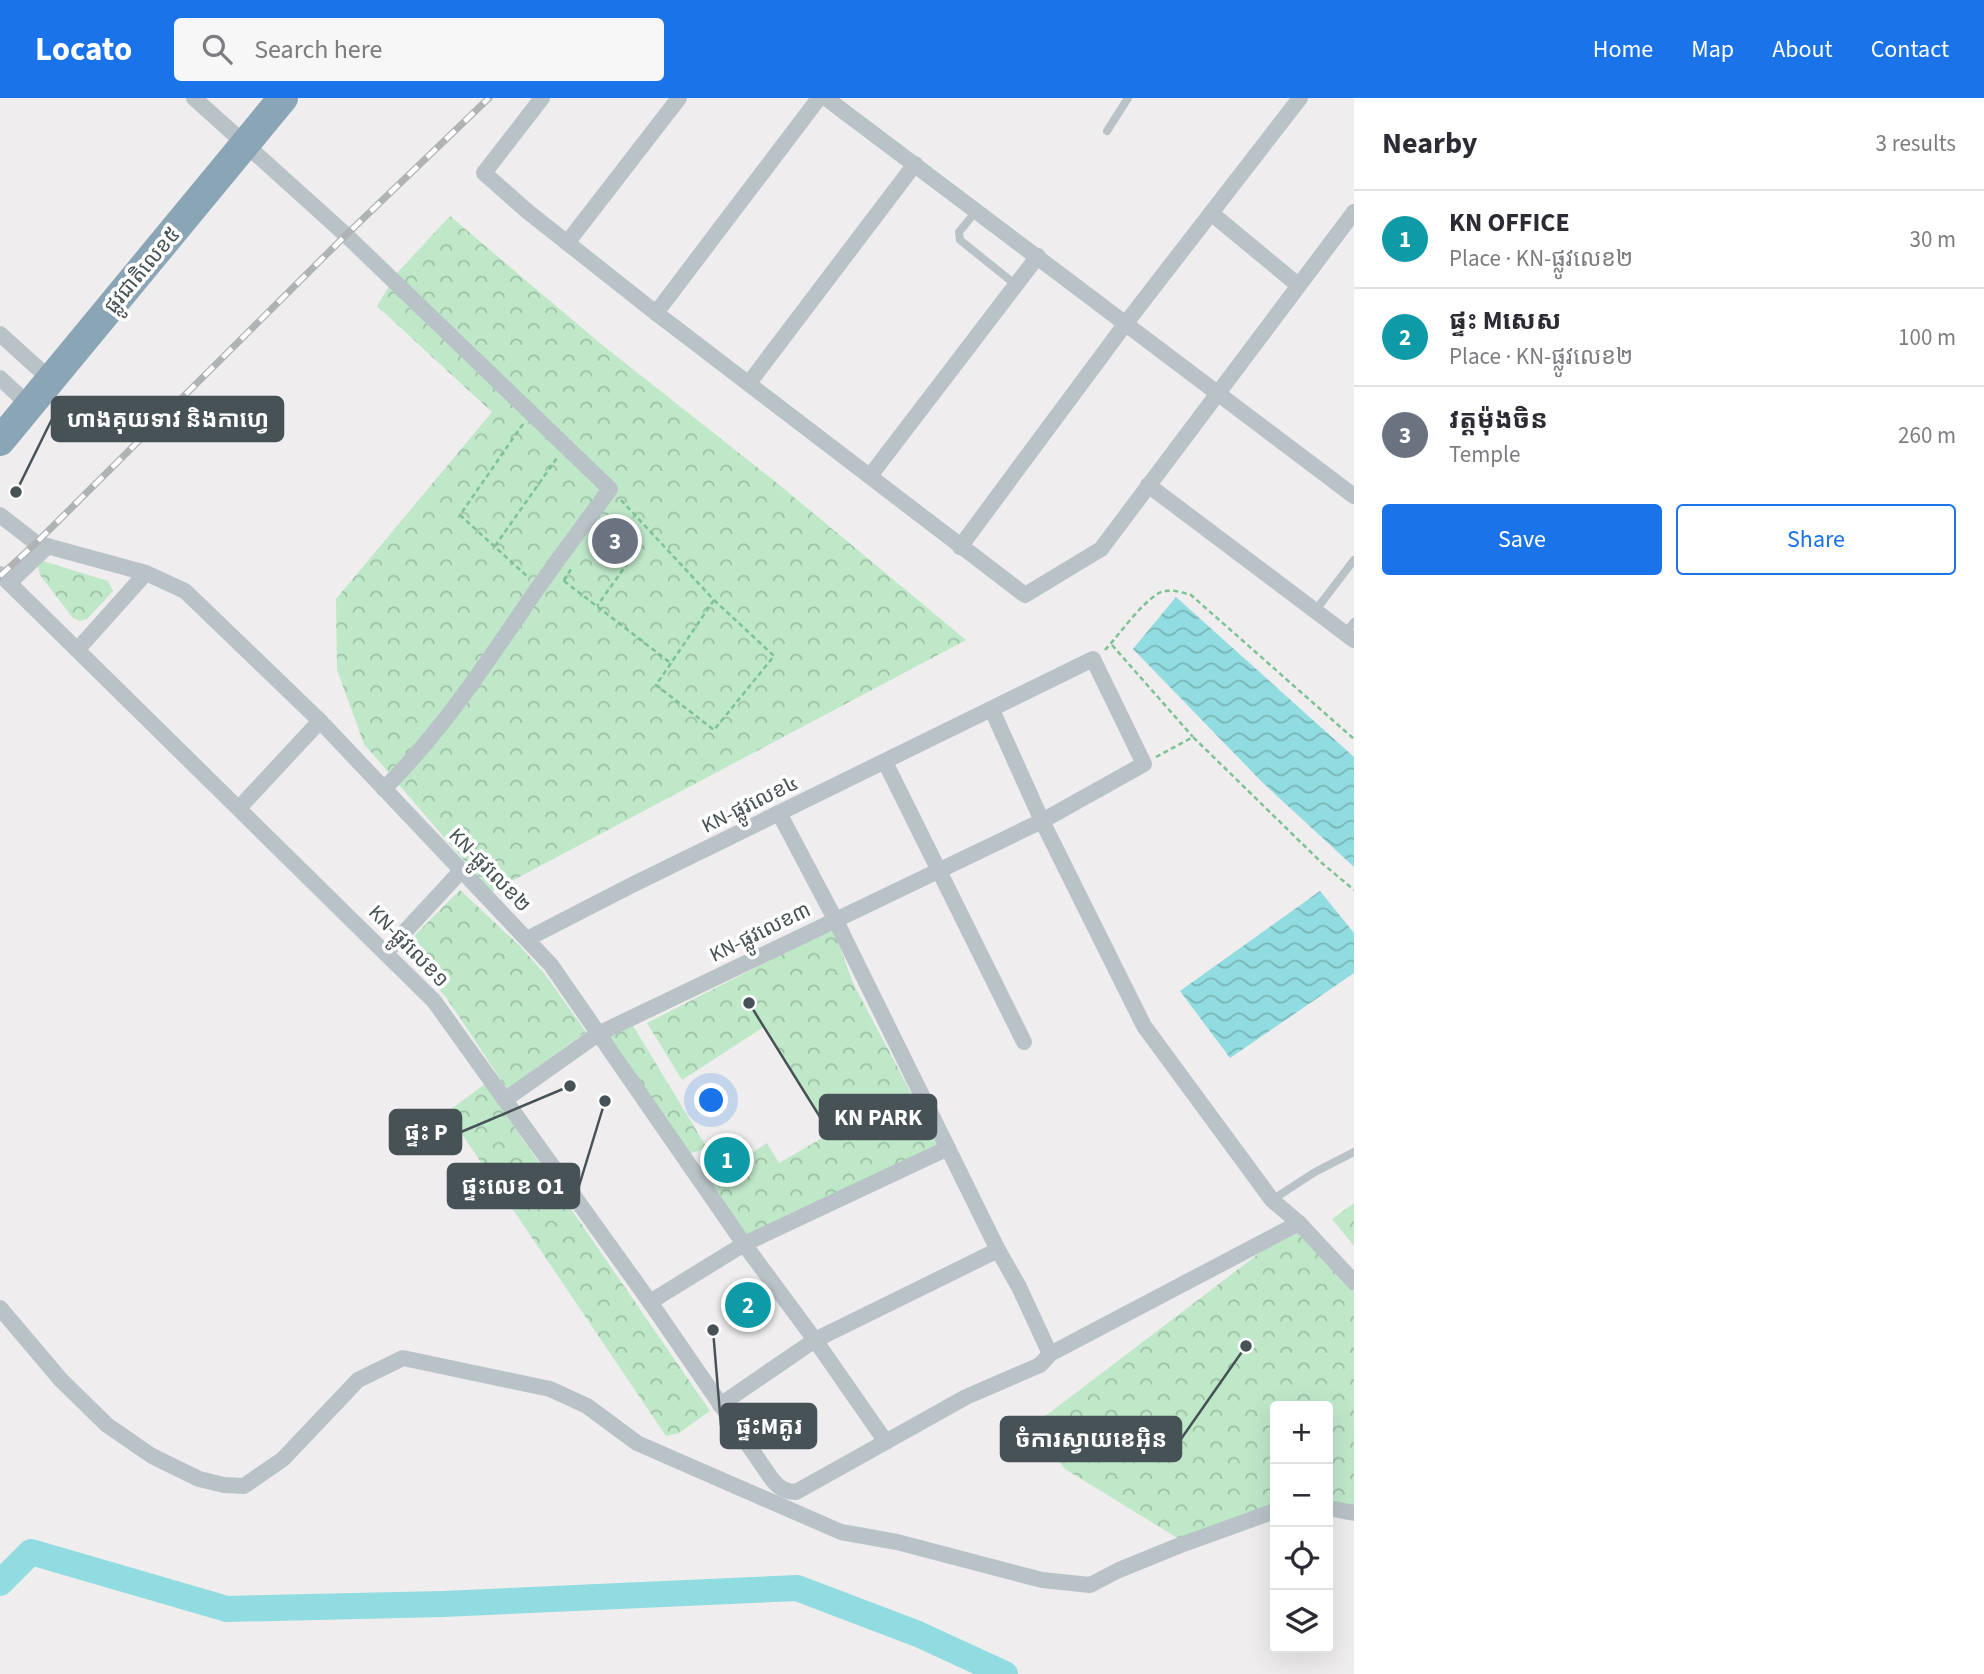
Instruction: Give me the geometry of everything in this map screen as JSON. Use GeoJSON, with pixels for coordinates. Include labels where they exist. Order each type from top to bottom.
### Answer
{"type":"FeatureCollection","features":[{"type":"Feature","properties":{"kind":"highway","name":"ផ្លូវជាតិលេខ៥"},"geometry":{"type":"LineString","coordinates":[[0,441],[283,98]]}},
{"type":"Feature","properties":{"kind":"street"},"geometry":{"type":"LineString","coordinates":[[194,98],[346,236],[610,489],[557,576],[538,587],[473,685],[384,789]]}},
{"type":"Feature","properties":{"kind":"street"},"geometry":{"type":"LineString","coordinates":[[542,98],[484,173],[656,313],[1025,595],[1101,549],[1354,212]]}},
{"type":"Feature","properties":{"kind":"street"},"geometry":{"type":"LineString","coordinates":[[567,243],[679,98]]}},
{"type":"Feature","properties":{"kind":"street"},"geometry":{"type":"LineString","coordinates":[[656,313],[819,98]]}},
{"type":"Feature","properties":{"kind":"street"},"geometry":{"type":"LineString","coordinates":[[826,98],[1354,496]]}},
{"type":"Feature","properties":{"kind":"street"},"geometry":{"type":"LineString","coordinates":[[960,547],[1126,323],[1300,98]]}},
{"type":"Feature","properties":{"kind":"street"},"geometry":{"type":"LineString","coordinates":[[749,383],[915,164]]}},
{"type":"Feature","properties":{"kind":"street"},"geometry":{"type":"LineString","coordinates":[[1211,213],[1298,285]]}},
{"type":"Feature","properties":{"kind":"street"},"geometry":{"type":"LineString","coordinates":[[870,476],[1038,256]]}},
{"type":"Feature","properties":{"kind":"street"},"geometry":{"type":"LineString","coordinates":[[0,334],[51,380]]}},
{"type":"Feature","properties":{"kind":"street"},"geometry":{"type":"LineString","coordinates":[[0,378],[29,405]]}},
{"type":"Feature","properties":{"kind":"street"},"geometry":{"type":"LineString","coordinates":[[1148,485],[1315,611],[1351,632]]}},
{"type":"Feature","properties":{"kind":"street"},"geometry":{"type":"LineString","coordinates":[[0,515],[42,544],[3,577]]}},
{"type":"Feature","properties":{"kind":"street","name":"KN-ផ្លូវលេខ២"},"geometry":{"type":"LineString","coordinates":[[42,544],[146,573],[185,591],[320,721],[460,872],[527,939],[551,965],[744,1244],[816,1340],[886,1441]]}},
{"type":"Feature","properties":{"kind":"street"},"geometry":{"type":"LineString","coordinates":[[78,649],[146,573]]}},
{"type":"Feature","properties":{"kind":"street","name":"KN-ផ្លូវលេខ១"},"geometry":{"type":"LineString","coordinates":[[3,577],[434,1000],[650,1302],[771,1478],[786,1492],[796,1492],[886,1441]]}},
{"type":"Feature","properties":{"kind":"street"},"geometry":{"type":"LineString","coordinates":[[1093,659],[1144,764]]}},
{"type":"Feature","properties":{"kind":"street","name":"KN-ផ្លូវលេខ៤"},"geometry":{"type":"LineString","coordinates":[[527,939],[1093,659]]}},
{"type":"Feature","properties":{"kind":"street"},"geometry":{"type":"LineString","coordinates":[[992,710],[1042,821],[1144,1026],[1272,1200],[1299,1223],[1354,1282]]}},
{"type":"Feature","properties":{"kind":"street"},"geometry":{"type":"LineString","coordinates":[[239,808],[320,721]]}},
{"type":"Feature","properties":{"kind":"street"},"geometry":{"type":"LineString","coordinates":[[885,762],[1024,1042]]}},
{"type":"Feature","properties":{"kind":"street","name":"KN-ផ្លូវលេខ៣"},"geometry":{"type":"LineString","coordinates":[[506,1099],[598,1034],[1042,821],[1144,764]]}},
{"type":"Feature","properties":{"kind":"street"},"geometry":{"type":"LineString","coordinates":[[779,813],[835,919],[1050,1354]]}},
{"type":"Feature","properties":{"kind":"street"},"geometry":{"type":"LineString","coordinates":[[386,952],[460,872]]}},
{"type":"Feature","properties":{"kind":"street"},"geometry":{"type":"LineString","coordinates":[[650,1302],[744,1244],[948,1148]]}},
{"type":"Feature","properties":{"kind":"street"},"geometry":{"type":"LineString","coordinates":[[886,1441],[966,1397],[1040,1365],[1050,1354],[1299,1223]]}},
{"type":"Feature","properties":{"kind":"street"},"geometry":{"type":"LineString","coordinates":[[720,1405],[816,1340],[998,1250]]}},
{"type":"Feature","properties":{"kind":"street"},"geometry":{"type":"LineString","coordinates":[[0,1308],[61,1380],[107,1424],[152,1456],[199,1479],[224,1485],[244,1486],[283,1459],[358,1380],[402,1358],[550,1389],[587,1406],[637,1443],[841,1532],[897,1542],[1042,1580],[1090,1586],[1119,1570],[1178,1546],[1270,1513]]}},
{"type":"Feature","properties":{"kind":"street"},"geometry":{"type":"LineString","coordinates":[[1333,1509],[1354,1513]]}},
{"type":"Feature","properties":{"kind":"lane"},"geometry":{"type":"LineString","coordinates":[[1107,131],[1128,98]]}},
{"type":"Feature","properties":{"kind":"lane"},"geometry":{"type":"LineString","coordinates":[[977,210],[959,232],[960,240],[1016,285]]}},
{"type":"Feature","properties":{"kind":"lane"},"geometry":{"type":"LineString","coordinates":[[1315,611],[1354,560]]}},
{"type":"Feature","properties":{"kind":"lane"},"geometry":{"type":"LineString","coordinates":[[1272,1200],[1315,1172],[1354,1152]]}},
{"type":"Feature","properties":{"kind":"path"},"geometry":{"type":"LineString","coordinates":[[530,413],[460,516],[538,587]]}},
{"type":"Feature","properties":{"kind":"path"},"geometry":{"type":"LineString","coordinates":[[495,546],[565,446]]}},
{"type":"Feature","properties":{"kind":"path"},"geometry":{"type":"LineString","coordinates":[[610,489],[714,600],[774,656],[714,730],[656,685],[714,600]]}},
{"type":"Feature","properties":{"kind":"path"},"geometry":{"type":"LineString","coordinates":[[590,541],[597,531],[632,557],[597,606]]}},
{"type":"Feature","properties":{"kind":"path"},"geometry":{"type":"LineString","coordinates":[[577,561],[557,576],[672,664]]}},
{"type":"Feature","properties":{"kind":"path"},"geometry":{"type":"LineString","coordinates":[[1093,659],[1111,644],[1125,625],[1160,592],[1177,590],[1191,596],[1354,739]]}},
{"type":"Feature","properties":{"kind":"path"},"geometry":{"type":"LineString","coordinates":[[1111,644],[1193,737],[1323,864],[1354,890]]}},
{"type":"Feature","properties":{"kind":"path"},"geometry":{"type":"LineString","coordinates":[[1144,764],[1193,737]]}},
{"type":"Feature","properties":{"kind":"green space"},"geometry":{"type":"Polygon","coordinates":[[[450,216],[601,344],[777,483],[966,640],[491,892],[364,744],[337,670],[336,599],[492,412],[377,306],[397,273],[450,216]]]}},
{"type":"Feature","properties":{"kind":"green space"},"geometry":{"type":"Polygon","coordinates":[[[43,561],[108,581],[113,591],[87,619],[80,621],[73,618],[40,575],[38,566],[43,561]]]}},
{"type":"Feature","properties":{"kind":"green space"},"geometry":{"type":"Polygon","coordinates":[[[460,890],[520,946],[544,973],[586,1032],[507,1089],[446,997],[400,950],[460,890]]]}},
{"type":"Feature","properties":{"kind":"green space"},"geometry":{"type":"Polygon","coordinates":[[[833,928],[853,983],[938,1144],[745,1239],[703,1185],[767,1143],[779,1163],[831,1133],[765,1026],[682,1080],[647,1023],[833,928]]]}},
{"type":"Feature","properties":{"kind":"green space"},"geometry":{"type":"Polygon","coordinates":[[[632,1024],[707,1148],[686,1155],[606,1037],[632,1024]]]}},
{"type":"Feature","properties":{"kind":"green space"},"geometry":{"type":"Polygon","coordinates":[[[485,1084],[710,1411],[679,1433],[666,1436],[447,1112],[485,1084]]]}},
{"type":"Feature","properties":{"kind":"green space"},"geometry":{"type":"Polygon","coordinates":[[[1354,1203],[1354,1246],[1332,1219],[1354,1203]]]}},
{"type":"Feature","properties":{"kind":"green space"},"geometry":{"type":"Polygon","coordinates":[[[1299,1223],[1354,1286],[1354,1513],[1333,1511],[1333,1401],[1270,1401],[1270,1514],[1179,1539],[1065,1469],[1031,1427],[1299,1223]]]}},
{"type":"Feature","properties":{"kind":"water"},"geometry":{"type":"Polygon","coordinates":[[[1176,597],[1354,757],[1354,867],[1262,782],[1133,649],[1176,597]]]}},
{"type":"Feature","properties":{"kind":"water"},"geometry":{"type":"Polygon","coordinates":[[[1320,891],[1354,933],[1354,973],[1230,1058],[1180,991],[1320,891]]]}},
{"type":"Feature","properties":{"kind":"waterway"},"geometry":{"type":"LineString","coordinates":[[0,1583],[31,1552],[227,1609],[443,1604],[797,1588],[918,1634],[1005,1674]]}},
{"type":"Feature","properties":{"kind":"railway"},"geometry":{"type":"LineString","coordinates":[[0,576],[489,98]]}},
{"type":"Feature","properties":{"kind":"place","name":"ហាងគុយទាវ និងកាហ្វេ"},"geometry":{"type":"Point","coordinates":[16,492]}},
{"type":"Feature","properties":{"kind":"place","name":"វត្តម៉ុងចិន"},"geometry":{"type":"Point","coordinates":[615,541]}},
{"type":"Feature","properties":{"kind":"place","name":"KN PARK"},"geometry":{"type":"Point","coordinates":[749,1003]}},
{"type":"Feature","properties":{"kind":"place","name":"ផ្ទះ P"},"geometry":{"type":"Point","coordinates":[570,1086]}},
{"type":"Feature","properties":{"kind":"place","name":"ផ្ទះលេខ O1"},"geometry":{"type":"Point","coordinates":[605,1101]}},
{"type":"Feature","properties":{"kind":"place","name":"KN OFFICE"},"geometry":{"type":"Point","coordinates":[727,1160]}},
{"type":"Feature","properties":{"kind":"place","name":"ផ្ទះ Mសេស"},"geometry":{"type":"Point","coordinates":[748,1305]}},
{"type":"Feature","properties":{"kind":"place","name":"ផ្ទះMគូរ"},"geometry":{"type":"Point","coordinates":[713,1330]}},
{"type":"Feature","properties":{"kind":"place","name":"ចំការស្វាយខេអ៊ិន"},"geometry":{"type":"Point","coordinates":[1246,1346]}}]}
